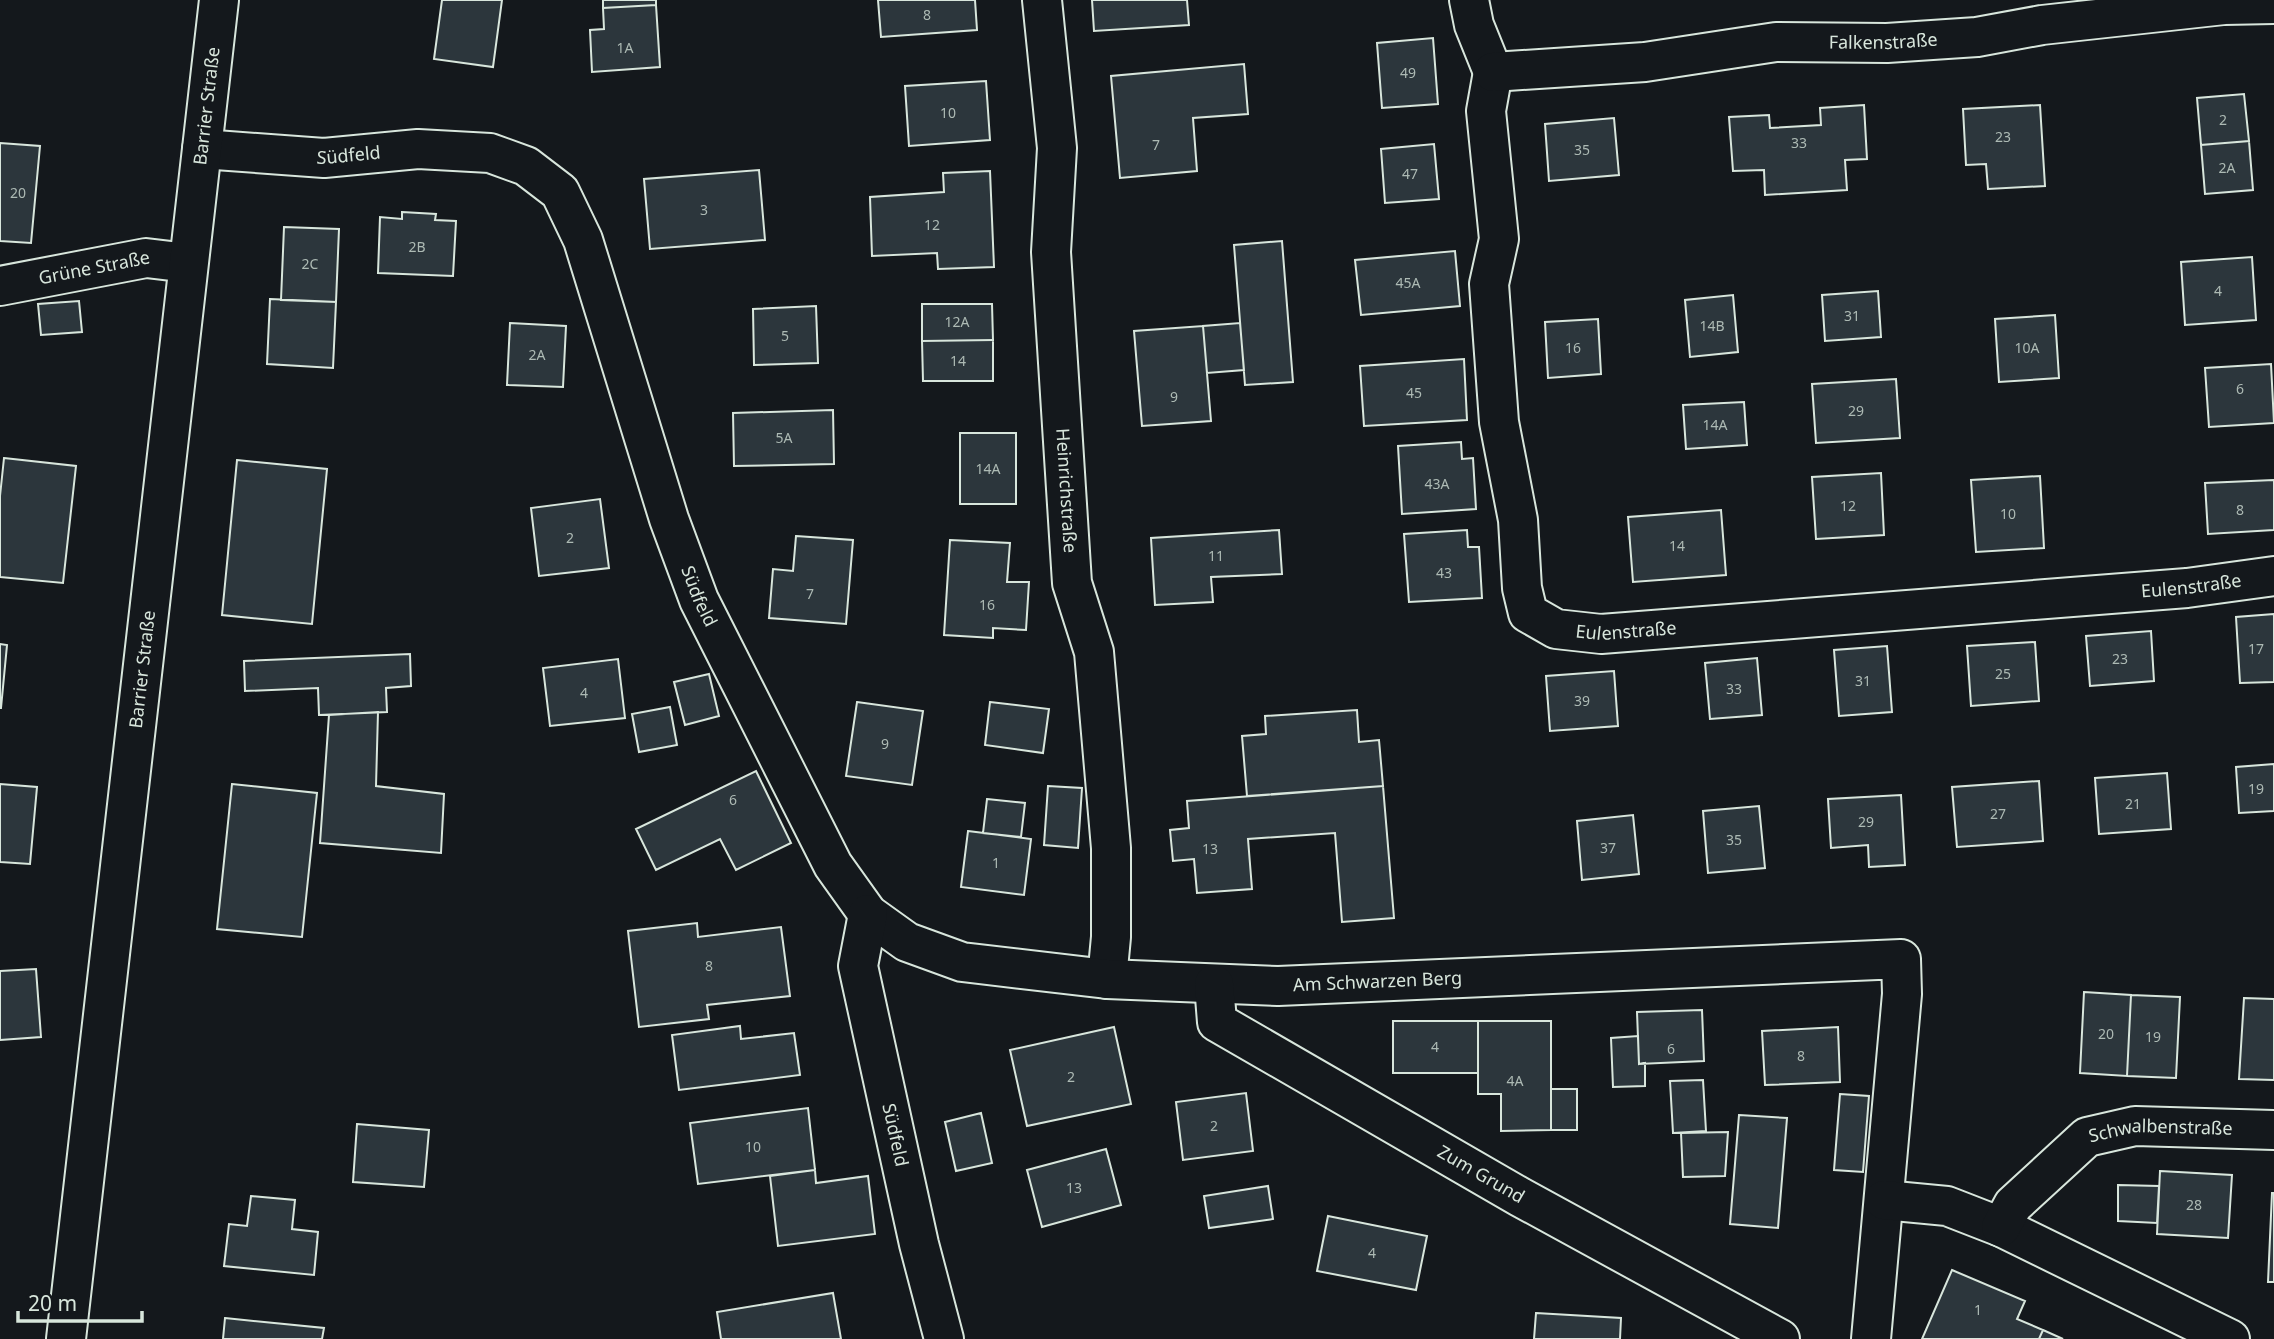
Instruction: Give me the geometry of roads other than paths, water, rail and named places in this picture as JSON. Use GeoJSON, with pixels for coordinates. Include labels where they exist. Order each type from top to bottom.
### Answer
{"type":"FeatureCollection","features":[{"type":"Feature","properties":{"kind":"street","name":"Barrier Straße"},"geometry":{"type":"LineString","coordinates":[[66,1339],[219,0]]}},
{"type":"Feature","properties":{"kind":"street","name":"Heinrichstraße"},"geometry":{"type":"LineString","coordinates":[[1042,0],[1057,148],[1051,251],[1072,583],[1094,652],[1111,848],[1111,937],[1107,979]]}},
{"type":"Feature","properties":{"kind":"street"},"geometry":{"type":"LineString","coordinates":[[1469,0],[1474,25],[1493,72]]}},
{"type":"Feature","properties":{"kind":"street","name":"Falkenstraße"},"geometry":{"type":"LineString","coordinates":[[1493,72],[1645,62],[1776,42],[1887,43],[1977,37],[2042,25],[2146,13],[2224,5],[2274,4]]}},
{"type":"Feature","properties":{"kind":"street","name":"Eulenstraße"},"geometry":{"type":"LineString","coordinates":[[1493,72],[1486,111],[1499,239],[1489,285],[1499,422],[1518,520],[1522,588],[1528,613],[1556,628],[1601,634],[2187,588],[2274,576]]}},
{"type":"Feature","properties":{"kind":"street","name":"Südfeld"},"geometry":{"type":"LineString","coordinates":[[202,149],[324,158],[418,149],[489,153],[526,166],[560,192],[583,240],[669,519],[699,600],[834,865],[868,914],[858,966],[919,1244],[944,1339]]}},
{"type":"Feature","properties":{"kind":"street","name":"Grüne Straße"},"geometry":{"type":"LineString","coordinates":[[0,286],[146,258],[188,263]]}},
{"type":"Feature","properties":{"kind":"street","name":"Am Schwarzen Berg"},"geometry":{"type":"LineString","coordinates":[[868,914],[907,942],[962,961],[1107,979],[1214,984],[1402,982],[1901,960],[1902,994],[1884,1200]]}},
{"type":"Feature","properties":{"kind":"street","name":"Zum Grund"},"geometry":{"type":"LineString","coordinates":[[1214,984],[1217,1022],[1520,1197],[1780,1339]]}},
{"type":"Feature","properties":{"kind":"street","name":"Schwalbenstraße"},"geometry":{"type":"LineString","coordinates":[[2001,1227],[2013,1205],[2087,1137],[2135,1126],[2274,1130]]}},
{"type":"Feature","properties":{"kind":"street"},"geometry":{"type":"LineString","coordinates":[[1871,1339],[1884,1200],[1947,1206],[2001,1227],[2231,1339]]}}]}
